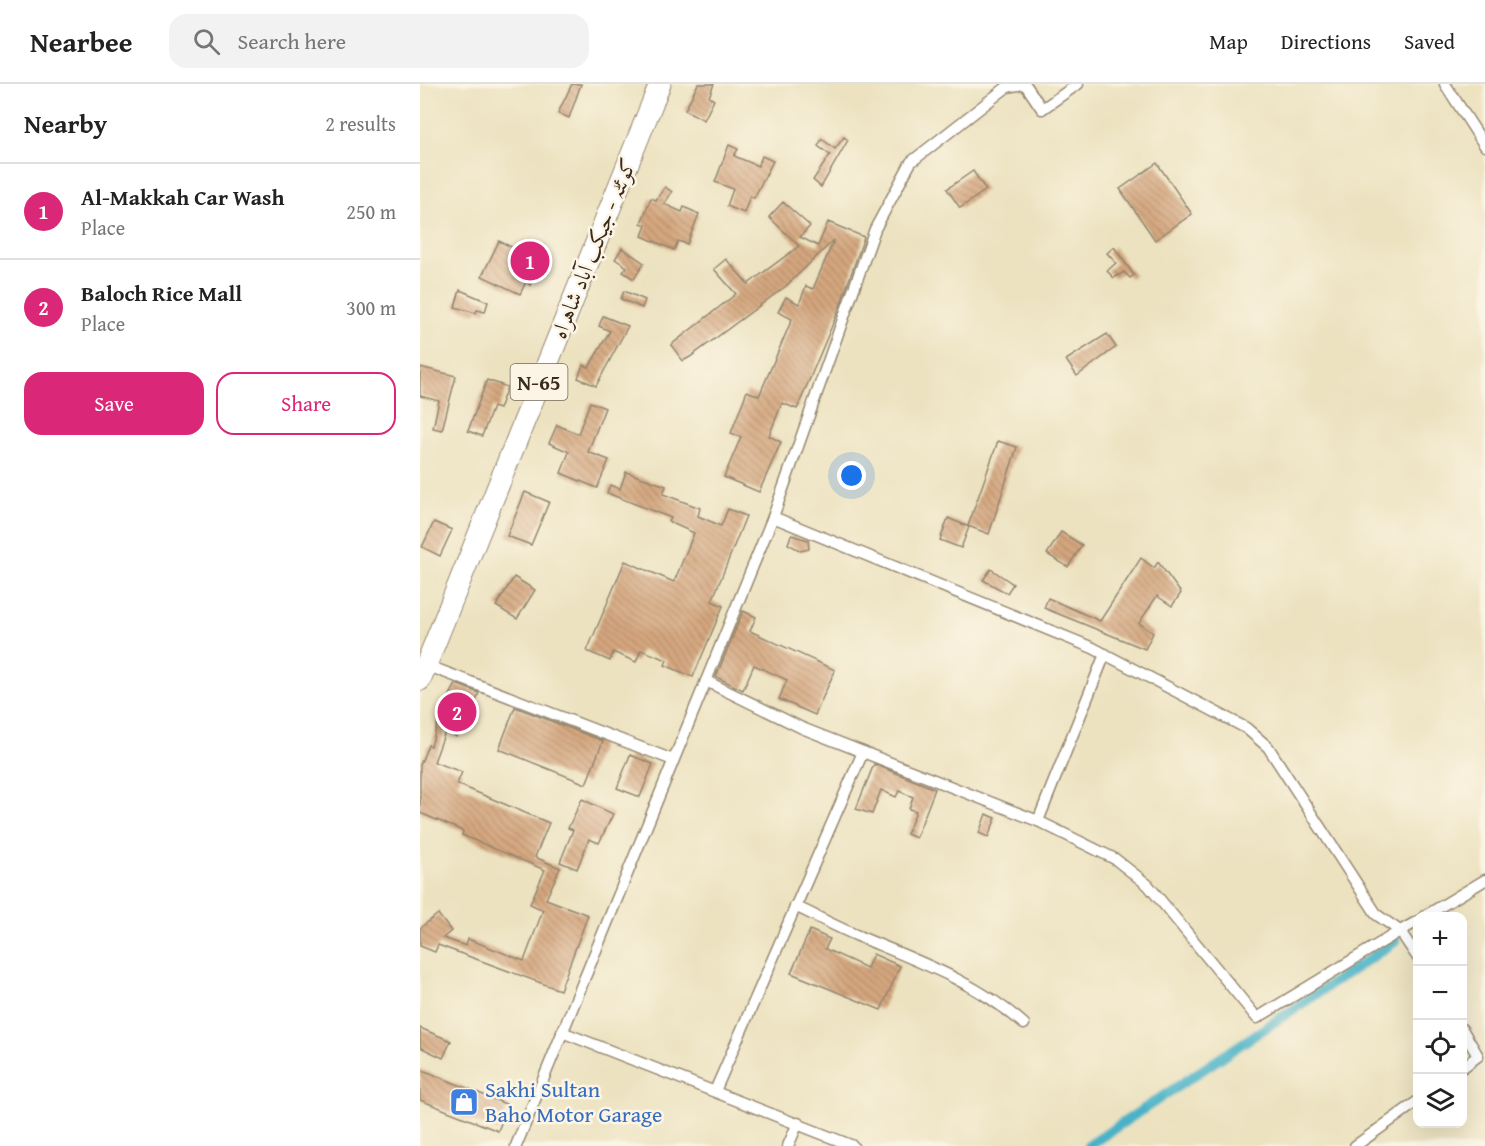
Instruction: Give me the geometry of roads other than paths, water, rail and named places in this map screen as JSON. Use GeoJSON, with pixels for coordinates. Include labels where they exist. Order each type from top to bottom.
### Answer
{"type":"FeatureCollection","features":[{"type":"Feature","properties":{"kind":"highway","name":"کوئٹہ - جیکب آباد شاہراہ"},"geometry":{"type":"LineString","coordinates":[[423,673],[660,84]]}},
{"type":"Feature","properties":{"kind":"street"},"geometry":{"type":"LineString","coordinates":[[516,1146],[773,517],[875,229],[911,162],[1007,87],[1024,84],[1042,109],[1078,84]]}},
{"type":"Feature","properties":{"kind":"street"},"geometry":{"type":"LineString","coordinates":[[1445,84],[1485,146]]}},
{"type":"Feature","properties":{"kind":"street"},"geometry":{"type":"LineString","coordinates":[[773,517],[1105,654],[1246,728],[1268,747],[1377,915],[1400,931],[1413,950]]}},
{"type":"Feature","properties":{"kind":"street"},"geometry":{"type":"LineString","coordinates":[[1038,821],[1105,654]]}},
{"type":"Feature","properties":{"kind":"street"},"geometry":{"type":"LineString","coordinates":[[423,673],[673,760]]}},
{"type":"Feature","properties":{"kind":"street"},"geometry":{"type":"LineString","coordinates":[[706,681],[802,728],[1038,821],[1115,859],[1148,885],[1257,1018],[1413,924]]}},
{"type":"Feature","properties":{"kind":"street"},"geometry":{"type":"LineString","coordinates":[[715,1091],[863,752]]}},
{"type":"Feature","properties":{"kind":"street"},"geometry":{"type":"LineString","coordinates":[[1432,912],[1485,880]]}},
{"type":"Feature","properties":{"kind":"street"},"geometry":{"type":"LineString","coordinates":[[795,906],[963,984],[1001,1004],[1024,1024]]}},
{"type":"Feature","properties":{"kind":"street"},"geometry":{"type":"LineString","coordinates":[[562,1032],[853,1146]]}},
{"type":"Feature","properties":{"kind":"street"},"geometry":{"type":"LineString","coordinates":[[1467,1037],[1482,1060],[1467,1066]]}},
{"type":"Feature","properties":{"kind":"street"},"geometry":{"type":"LineString","coordinates":[[1355,1146],[1413,1105]]}},
{"type":"Feature","properties":{"kind":"street"},"geometry":{"type":"LineString","coordinates":[[788,1146],[798,1123]]}},
{"type":"Feature","properties":{"kind":"waterway"},"geometry":{"type":"LineString","coordinates":[[1088,1146],[1396,941]]}},
{"type":"Feature","properties":{"kind":"place","name":"Al-Makkah Car Wash"},"geometry":{"type":"Point","coordinates":[530,261]}},
{"type":"Feature","properties":{"kind":"place","name":"Baloch Rice Mall"},"geometry":{"type":"Point","coordinates":[457,712]}},
{"type":"Feature","properties":{"kind":"place","name":"Sakhi Sultan Baho Motor Garage"},"geometry":{"type":"Point","coordinates":[464,1102]}}]}
